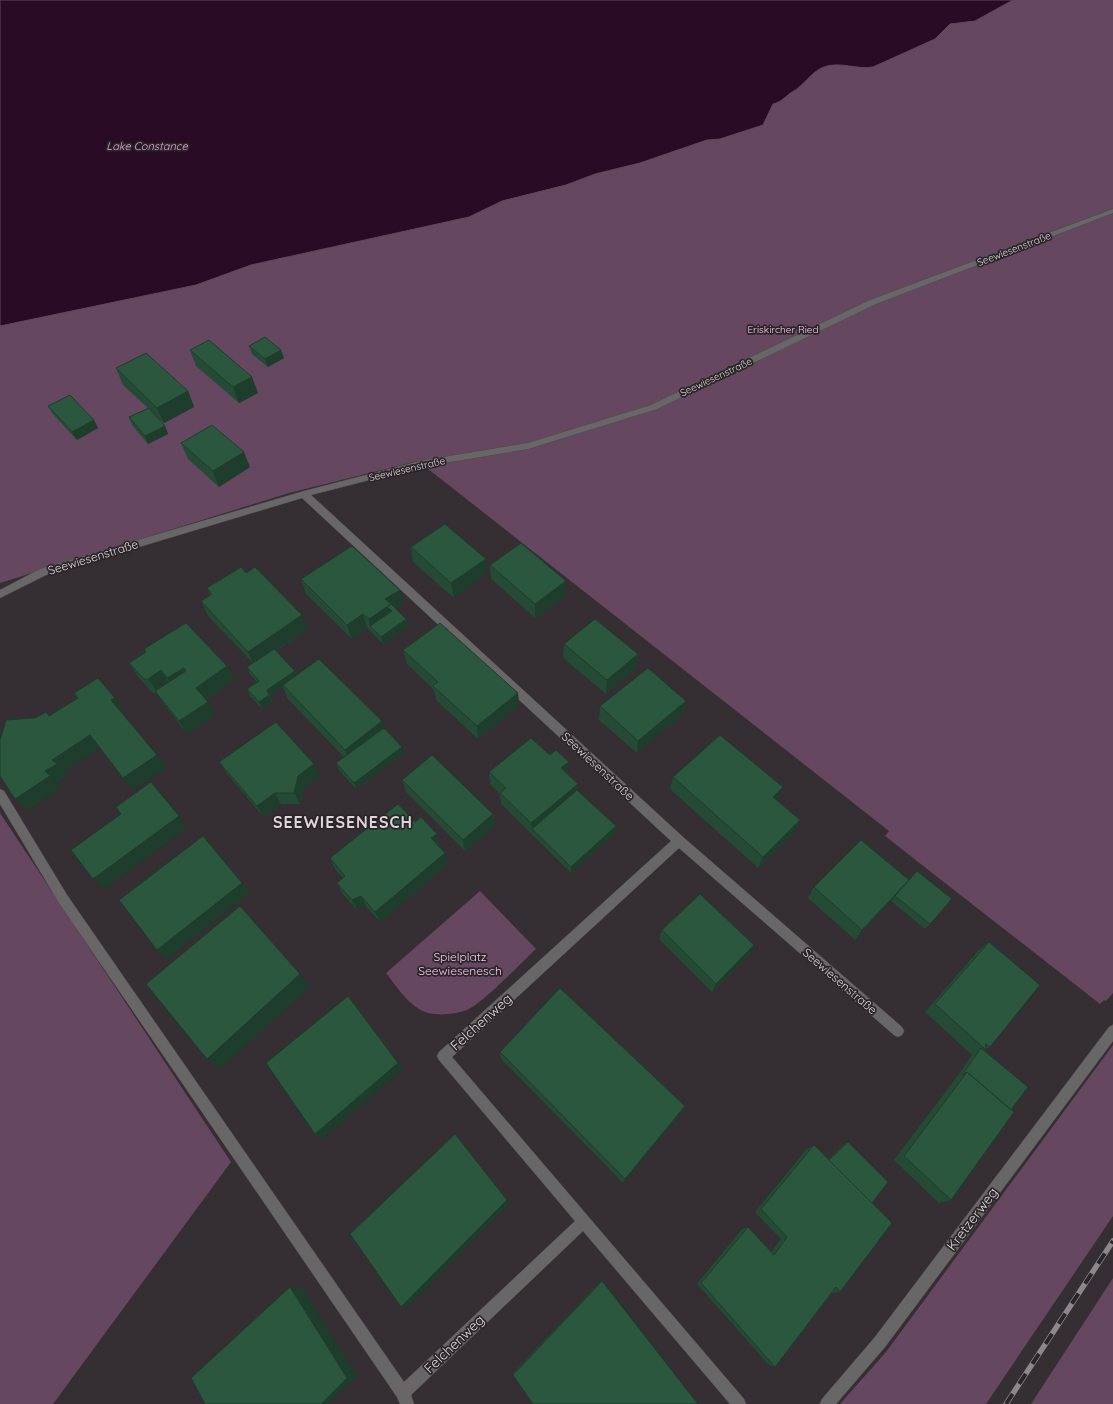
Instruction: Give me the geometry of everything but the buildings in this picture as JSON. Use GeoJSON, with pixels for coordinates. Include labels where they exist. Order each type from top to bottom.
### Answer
{"type":"FeatureCollection","features":[{"type":"Feature","properties":{"kind":"street","name":"Seewiesenstraße"},"geometry":{"type":"LineString","coordinates":[[0,594],[43,572],[304,494],[420,464],[528,446],[654,406],[873,302],[1113,211]]}},
{"type":"Feature","properties":{"kind":"street","name":"Seewiesenstraße"},"geometry":{"type":"LineString","coordinates":[[304,494],[679,841],[898,1031]]}},
{"type":"Feature","properties":{"kind":"street"},"geometry":{"type":"LineString","coordinates":[[0,794],[63,899],[405,1398]]}},
{"type":"Feature","properties":{"kind":"street","name":"Felchenweg"},"geometry":{"type":"LineString","coordinates":[[679,841],[443,1056],[738,1404]]}},
{"type":"Feature","properties":{"kind":"street","name":"Kretzerweg"},"geometry":{"type":"LineString","coordinates":[[827,1404],[880,1342],[1113,1031]]}},
{"type":"Feature","properties":{"kind":"street","name":"Felchenweg"},"geometry":{"type":"LineString","coordinates":[[405,1398],[583,1222]]}},
{"type":"Feature","properties":{"kind":"green space","name":"Eriskircher Ried"},"geometry":{"type":"Polygon","coordinates":[[[0,0],[1113,0],[1113,993],[1106,1001],[1104,1000],[1100,1004],[885,836],[889,831],[418,461],[289,493],[0,583],[0,0]]]}},
{"type":"Feature","properties":{"kind":"green space"},"geometry":{"type":"Polygon","coordinates":[[[0,813],[231,1162],[53,1404],[0,1404],[0,813]]]}},
{"type":"Feature","properties":{"kind":"green space","name":"Spielplatz Seewiesenesch"},"geometry":{"type":"Polygon","coordinates":[[[480,891],[536,949],[482,1000],[467,1010],[443,1014],[424,1012],[405,997],[386,973],[480,891]]]}},
{"type":"Feature","properties":{"kind":"green space"},"geometry":{"type":"Polygon","coordinates":[[[1113,1045],[1113,1216],[986,1404],[840,1404],[886,1352],[1113,1045]]]}},
{"type":"Feature","properties":{"kind":"green space"},"geometry":{"type":"Polygon","coordinates":[[[1113,1278],[1113,1404],[1031,1404],[1113,1278]]]}},
{"type":"Feature","properties":{"kind":"water","name":"Lake Constance"},"geometry":{"type":"Polygon","coordinates":[[[0,0],[1013,0],[975,21],[950,24],[935,39],[873,67],[867,68],[830,65],[824,67],[813,74],[781,101],[773,104],[763,125],[720,139],[707,140],[640,163],[595,174],[566,185],[502,201],[469,217],[251,265],[196,285],[0,326],[0,0]]]}},
{"type":"Feature","properties":{"kind":"railway"},"geometry":{"type":"LineString","coordinates":[[1006,1404],[1113,1241]]}},
{"type":"Feature","properties":{"kind":"district","name":"SEEWIESENESCH"},"geometry":{"type":"Point","coordinates":[343,822]}}]}
